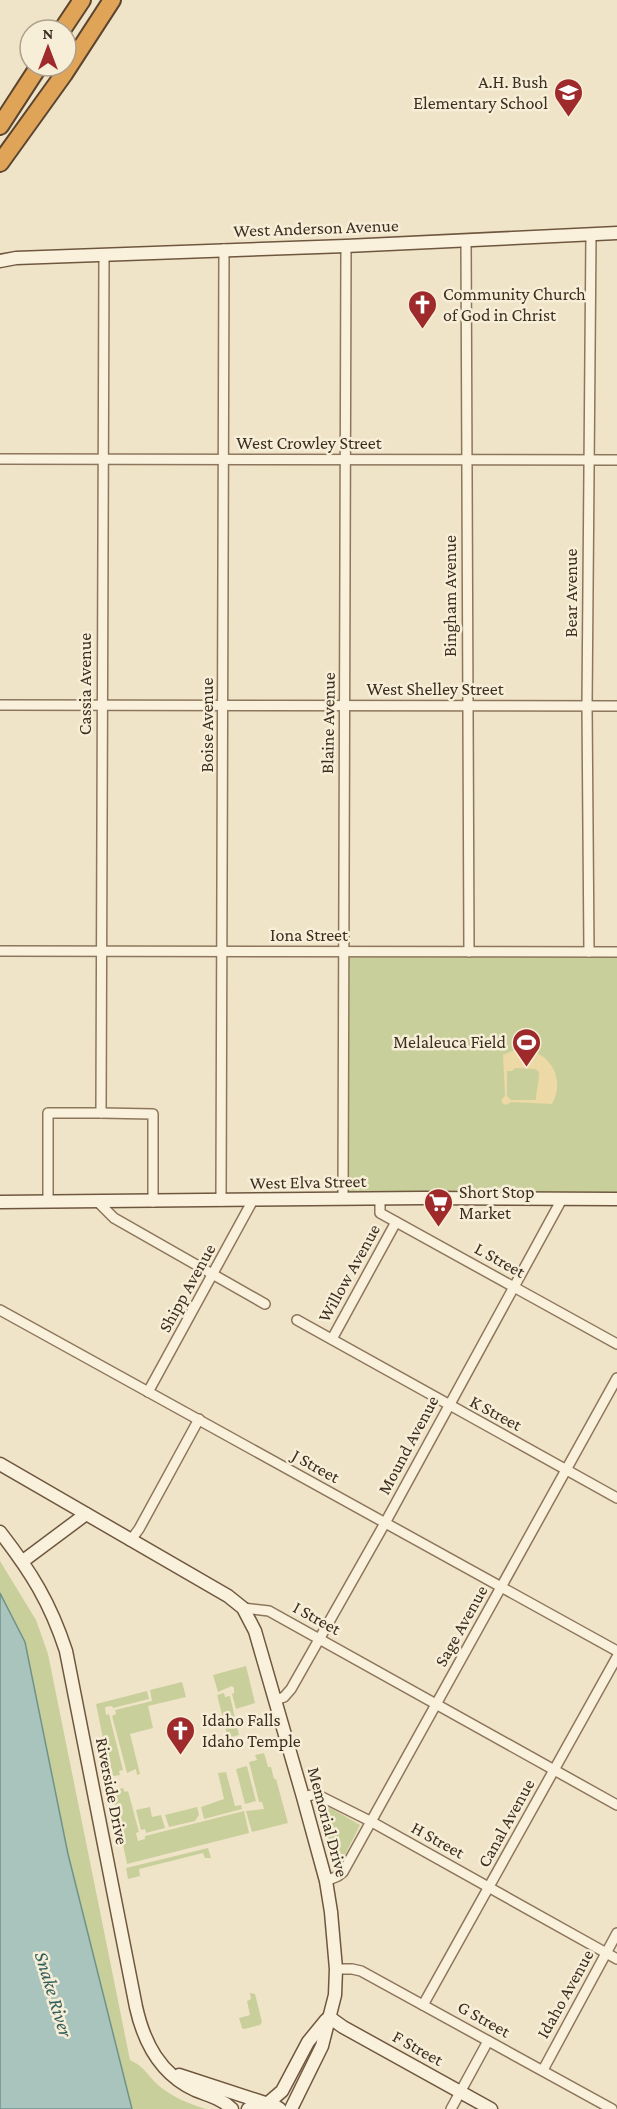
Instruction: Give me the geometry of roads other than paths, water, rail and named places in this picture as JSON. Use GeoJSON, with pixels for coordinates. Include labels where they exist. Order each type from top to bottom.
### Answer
{"type":"FeatureCollection","features":[{"type":"Feature","properties":{"kind":"highway"},"geometry":{"type":"LineString","coordinates":[[59,18],[67,0]]}},
{"type":"Feature","properties":{"kind":"highway"},"geometry":{"type":"LineString","coordinates":[[70,18],[82,0]]}},
{"type":"Feature","properties":{"kind":"highway"},"geometry":{"type":"LineString","coordinates":[[78,52],[112,0]]}},
{"type":"Feature","properties":{"kind":"highway"},"geometry":{"type":"LineString","coordinates":[[78,56],[123,0]]}},
{"type":"Feature","properties":{"kind":"highway"},"geometry":{"type":"LineString","coordinates":[[0,126],[31,78]]}},
{"type":"Feature","properties":{"kind":"highway"},"geometry":{"type":"LineString","coordinates":[[0,163],[61,78]]}},
{"type":"Feature","properties":{"kind":"street","name":"West Anderson Avenue"},"geometry":{"type":"LineString","coordinates":[[0,261],[16,258],[617,233]]}},
{"type":"Feature","properties":{"kind":"street","name":"Bear Avenue"},"geometry":{"type":"LineString","coordinates":[[589,952],[587,706],[591,235]]}},
{"type":"Feature","properties":{"kind":"street","name":"Bingham Avenue"},"geometry":{"type":"LineString","coordinates":[[466,240],[466,706],[469,952]]}},
{"type":"Feature","properties":{"kind":"street","name":"Blaine Avenue"},"geometry":{"type":"LineString","coordinates":[[343,1199],[346,246]]}},
{"type":"Feature","properties":{"kind":"street","name":"Boise Avenue"},"geometry":{"type":"LineString","coordinates":[[221,1201],[224,249]]}},
{"type":"Feature","properties":{"kind":"street","name":"Cassia Avenue"},"geometry":{"type":"LineString","coordinates":[[101,1113],[104,256]]}},
{"type":"Feature","properties":{"kind":"street","name":"West Crowley Street"},"geometry":{"type":"LineString","coordinates":[[0,459],[617,460]]}},
{"type":"Feature","properties":{"kind":"street","name":"West Shelley Street"},"geometry":{"type":"LineString","coordinates":[[0,705],[617,706]]}},
{"type":"Feature","properties":{"kind":"street","name":"Iona Street"},"geometry":{"type":"LineString","coordinates":[[0,951],[617,952]]}},
{"type":"Feature","properties":{"kind":"street"},"geometry":{"type":"LineString","coordinates":[[48,1202],[48,1113],[101,1113],[153,1114],[153,1202]]}},
{"type":"Feature","properties":{"kind":"street","name":"L Street"},"geometry":{"type":"LineString","coordinates":[[380,1199],[380,1213],[617,1344]]}},
{"type":"Feature","properties":{"kind":"street","name":"Mound Avenue"},"geometry":{"type":"LineString","coordinates":[[276,1700],[284,1697],[291,1689],[319,1640],[562,1199]]}},
{"type":"Feature","properties":{"kind":"street","name":"West Elva Street"},"geometry":{"type":"LineString","coordinates":[[0,1202],[617,1199]]}},
{"type":"Feature","properties":{"kind":"street","name":"Shipp Avenue"},"geometry":{"type":"LineString","coordinates":[[148,1392],[253,1200]]}},
{"type":"Feature","properties":{"kind":"street"},"geometry":{"type":"LineString","coordinates":[[98,1202],[114,1218],[265,1304]]}},
{"type":"Feature","properties":{"kind":"street","name":"Willow Avenue"},"geometry":{"type":"LineString","coordinates":[[332,1339],[396,1222]]}},
{"type":"Feature","properties":{"kind":"street","name":"J Street"},"geometry":{"type":"LineString","coordinates":[[0,1310],[617,1651]]}},
{"type":"Feature","properties":{"kind":"street","name":"K Street"},"geometry":{"type":"LineString","coordinates":[[297,1320],[617,1498]]}},
{"type":"Feature","properties":{"kind":"street","name":"Sage Avenue"},"geometry":{"type":"LineString","coordinates":[[326,1881],[343,1872],[372,1822],[617,1378]]}},
{"type":"Feature","properties":{"kind":"street"},"geometry":{"type":"LineString","coordinates":[[130,1541],[139,1529],[199,1419]]}},
{"type":"Feature","properties":{"kind":"street","name":"I Street"},"geometry":{"type":"LineString","coordinates":[[0,1464],[228,1596],[243,1608],[269,1611],[617,1805]]}},
{"type":"Feature","properties":{"kind":"street"},"geometry":{"type":"LineString","coordinates":[[23,1561],[86,1514]]}},
{"type":"Feature","properties":{"kind":"street","name":"Riverside Drive"},"geometry":{"type":"LineString","coordinates":[[0,1532],[41,1589],[55,1618],[66,1651],[138,2014],[144,2034],[164,2068],[178,2080],[191,2088],[224,2101],[232,2109]]}},
{"type":"Feature","properties":{"kind":"street","name":"Memorial Drive"},"geometry":{"type":"LineString","coordinates":[[243,1608],[255,1631],[276,1700],[326,1881],[331,1912],[336,1969],[335,1995],[322,2046],[291,2109]]}},
{"type":"Feature","properties":{"kind":"street","name":"Canal Avenue"},"geometry":{"type":"LineString","coordinates":[[423,2005],[617,1656]]}},
{"type":"Feature","properties":{"kind":"street","name":"H Street"},"geometry":{"type":"LineString","coordinates":[[303,1797],[316,1794],[372,1822],[617,1959]]}},
{"type":"Feature","properties":{"kind":"street","name":"Idaho Avenue"},"geometry":{"type":"LineString","coordinates":[[543,2070],[617,1933]]}},
{"type":"Feature","properties":{"kind":"street","name":"G Street"},"geometry":{"type":"LineString","coordinates":[[336,1969],[361,1971],[543,2070],[599,2106],[612,2109]]}},
{"type":"Feature","properties":{"kind":"street","name":"Memorial Drive"},"geometry":{"type":"LineString","coordinates":[[267,2103],[282,2091],[309,2042],[329,2017]]}},
{"type":"Feature","properties":{"kind":"street","name":"F Street"},"geometry":{"type":"LineString","coordinates":[[329,2017],[491,2109]]}},
{"type":"Feature","properties":{"kind":"street"},"geometry":{"type":"LineString","coordinates":[[450,2109],[488,2041]]}},
{"type":"Feature","properties":{"kind":"street"},"geometry":{"type":"LineString","coordinates":[[164,2068],[280,2109]]}},
{"type":"Feature","properties":{"kind":"street"},"geometry":{"type":"LineString","coordinates":[[248,2109],[254,2105],[267,2103]]}},
{"type":"Feature","properties":{"kind":"water","name":"Snake River"},"geometry":{"type":"Polygon","coordinates":[[[0,1593],[25,1642],[68,1854],[132,2109],[0,2109],[0,1593]]]}},
{"type":"Feature","properties":{"kind":"place","name":"A.H. Bush Elementary School"},"geometry":{"type":"Point","coordinates":[569,118]}},
{"type":"Feature","properties":{"kind":"place","name":"Community Church of God in Christ"},"geometry":{"type":"Point","coordinates":[422,330]}},
{"type":"Feature","properties":{"kind":"place","name":"Melaleuca Field"},"geometry":{"type":"Point","coordinates":[527,1068]}},
{"type":"Feature","properties":{"kind":"place","name":"Short Stop Market"},"geometry":{"type":"Point","coordinates":[438,1228]}},
{"type":"Feature","properties":{"kind":"place","name":"Idaho Falls Idaho Temple"},"geometry":{"type":"Point","coordinates":[181,1756]}}]}
